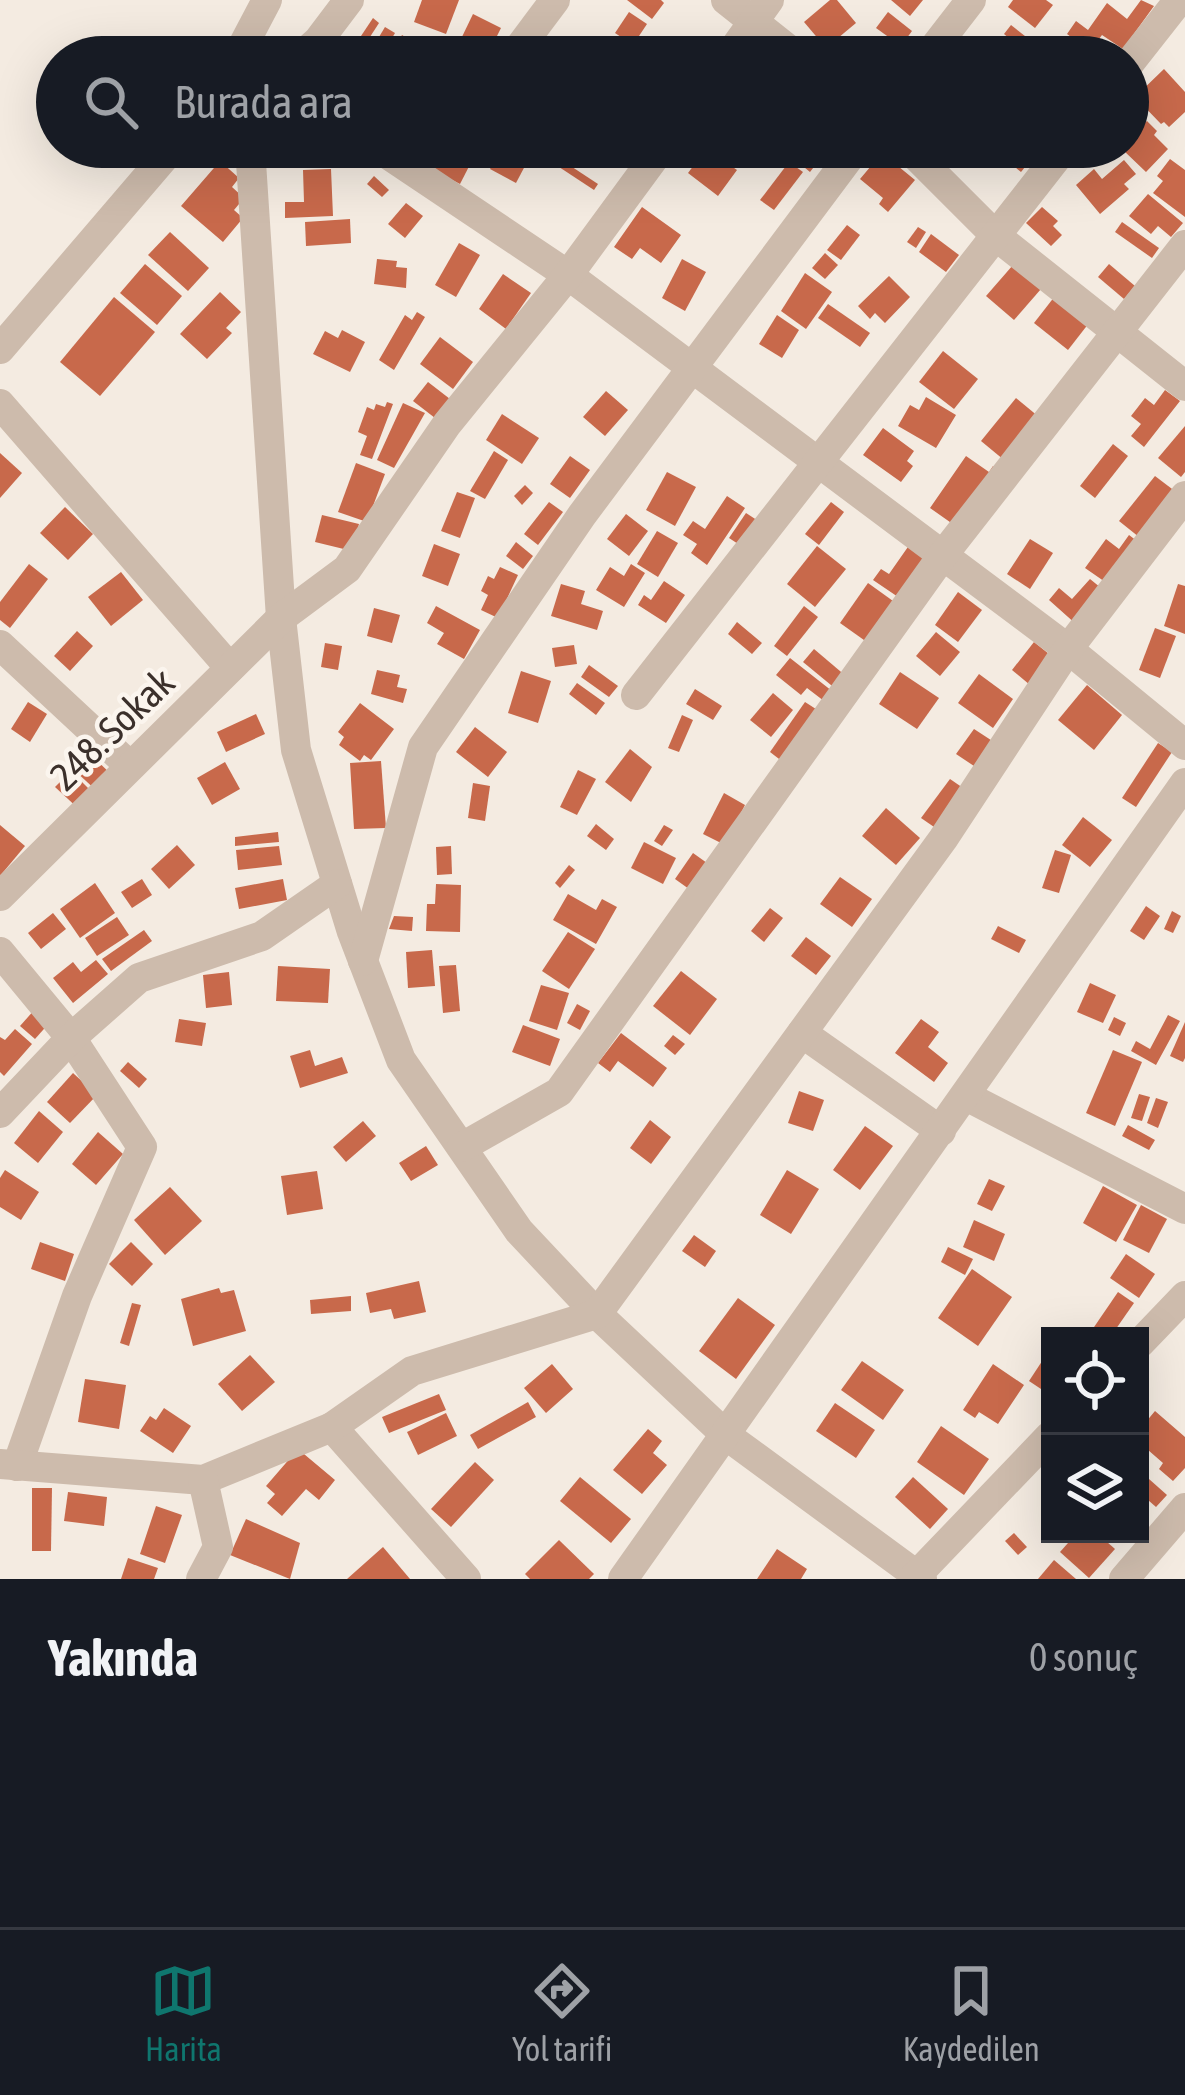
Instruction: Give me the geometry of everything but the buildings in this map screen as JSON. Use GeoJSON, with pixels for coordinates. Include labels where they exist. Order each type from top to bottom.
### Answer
{"type":"FeatureCollection","features":[{"type":"Feature","properties":{"kind":"street"},"geometry":{"type":"LineString","coordinates":[[252,36],[267,0]]}},
{"type":"Feature","properties":{"kind":"street"},"geometry":{"type":"LineString","coordinates":[[318,36],[349,0]]}},
{"type":"Feature","properties":{"kind":"street"},"geometry":{"type":"LineString","coordinates":[[529,36],[555,0]]}},
{"type":"Feature","properties":{"kind":"street"},"geometry":{"type":"LineString","coordinates":[[726,0],[761,11],[782,36]]}},
{"type":"Feature","properties":{"kind":"street"},"geometry":{"type":"LineString","coordinates":[[942,36],[970,0]]}},
{"type":"Feature","properties":{"kind":"street"},"geometry":{"type":"LineString","coordinates":[[1149,38],[1179,0]]}},
{"type":"Feature","properties":{"kind":"street"},"geometry":{"type":"LineString","coordinates":[[743,36],[761,11]]}},
{"type":"Feature","properties":{"kind":"street"},"geometry":{"type":"LineString","coordinates":[[0,349],[155,168]]}},
{"type":"Feature","properties":{"kind":"street"},"geometry":{"type":"LineString","coordinates":[[251,168],[281,618],[296,750],[363,961],[401,1060],[519,1231],[597,1314],[727,1436],[917,1577],[1041,1446]]}},
{"type":"Feature","properties":{"kind":"street"},"geometry":{"type":"LineString","coordinates":[[409,168],[568,274],[1068,649],[1185,746]]}},
{"type":"Feature","properties":{"kind":"street","name":"248. Sokak"},"geometry":{"type":"LineString","coordinates":[[0,896],[281,618],[347,569],[447,424],[646,168]]}},
{"type":"Feature","properties":{"kind":"street"},"geometry":{"type":"LineString","coordinates":[[363,961],[423,747],[583,515],[841,168]]}},
{"type":"Feature","properties":{"kind":"street"},"geometry":{"type":"LineString","coordinates":[[928,168],[996,236],[1185,386]]}},
{"type":"Feature","properties":{"kind":"street"},"geometry":{"type":"LineString","coordinates":[[636,695],[1049,168]]}},
{"type":"Feature","properties":{"kind":"street"},"geometry":{"type":"LineString","coordinates":[[462,1148],[559,1092],[944,555],[1185,245]]}},
{"type":"Feature","properties":{"kind":"street"},"geometry":{"type":"LineString","coordinates":[[0,404],[230,668]]}},
{"type":"Feature","properties":{"kind":"street"},"geometry":{"type":"LineString","coordinates":[[0,952],[71,1038],[142,1147],[9,1465],[203,1480],[332,1427],[412,1371],[597,1314],[943,839],[1068,649],[1185,496]]}},
{"type":"Feature","properties":{"kind":"street"},"geometry":{"type":"LineString","coordinates":[[0,645],[130,766]]}},
{"type":"Feature","properties":{"kind":"street"},"geometry":{"type":"LineString","coordinates":[[623,1579],[1185,783]]}},
{"type":"Feature","properties":{"kind":"street"},"geometry":{"type":"LineString","coordinates":[[0,1112],[71,1038],[139,978],[262,936],[337,884]]}},
{"type":"Feature","properties":{"kind":"street"},"geometry":{"type":"LineString","coordinates":[[802,1033],[941,1131]]}},
{"type":"Feature","properties":{"kind":"street"},"geometry":{"type":"LineString","coordinates":[[966,1096],[1185,1209]]}},
{"type":"Feature","properties":{"kind":"street"},"geometry":{"type":"LineString","coordinates":[[1149,1334],[1185,1296]]}},
{"type":"Feature","properties":{"kind":"street"},"geometry":{"type":"LineString","coordinates":[[332,1427],[466,1579]]}},
{"type":"Feature","properties":{"kind":"street"},"geometry":{"type":"LineString","coordinates":[[201,1579],[218,1547],[203,1480]]}},
{"type":"Feature","properties":{"kind":"street"},"geometry":{"type":"LineString","coordinates":[[1124,1579],[1185,1508]]}}]}
